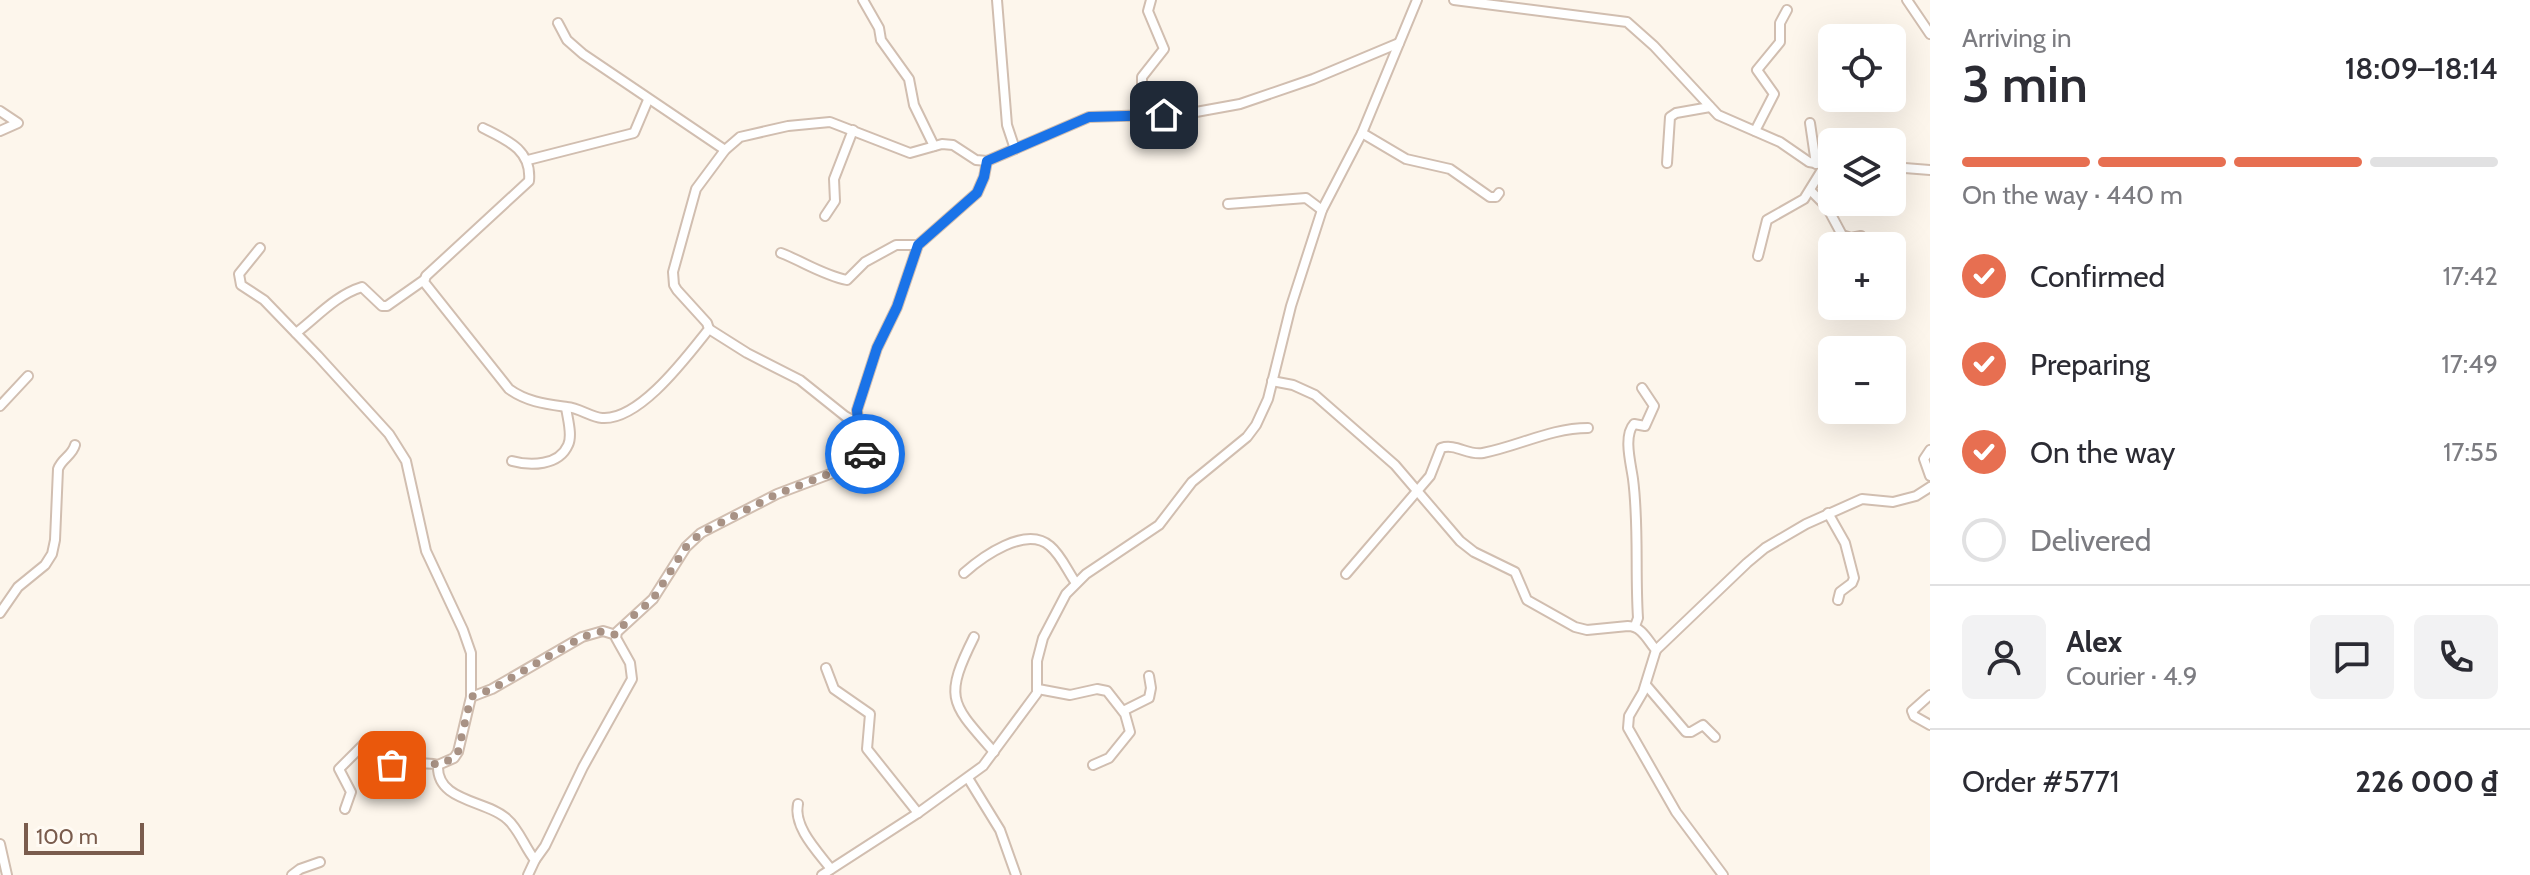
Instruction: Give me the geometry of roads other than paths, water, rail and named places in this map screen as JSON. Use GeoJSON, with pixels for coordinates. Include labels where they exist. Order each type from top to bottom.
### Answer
{"type":"FeatureCollection","features":[{"type":"Feature","properties":{"kind":"street"},"geometry":{"type":"LineString","coordinates":[[863,0],[879,28],[881,40],[909,79],[914,105],[934,146]]}},
{"type":"Feature","properties":{"kind":"street"},"geometry":{"type":"LineString","coordinates":[[997,0],[1005,113],[1015,149]]}},
{"type":"Feature","properties":{"kind":"street"},"geometry":{"type":"LineString","coordinates":[[1142,116],[1142,77],[1164,49],[1148,11],[1151,0]]}},
{"type":"Feature","properties":{"kind":"street"},"geometry":{"type":"LineString","coordinates":[[822,875],[968,778],[994,752],[1038,689],[1037,661],[1043,638],[1066,594],[1076,583],[1155,529],[1192,482],[1247,437],[1261,416],[1291,306],[1322,210],[1362,133],[1417,0]]}},
{"type":"Feature","properties":{"kind":"street"},"geometry":{"type":"LineString","coordinates":[[1454,0],[1627,22],[1725,119],[1780,142],[1804,159],[1818,163]]}},
{"type":"Feature","properties":{"kind":"street"},"geometry":{"type":"LineString","coordinates":[[1907,0],[1930,34]]}},
{"type":"Feature","properties":{"kind":"street"},"geometry":{"type":"LineString","coordinates":[[1755,131],[1774,94],[1757,70],[1780,42],[1780,23],[1787,10]]}},
{"type":"Feature","properties":{"kind":"street"},"geometry":{"type":"LineString","coordinates":[[558,23],[573,46],[725,150]]}},
{"type":"Feature","properties":{"kind":"street"},"geometry":{"type":"LineString","coordinates":[[858,423],[800,380],[709,329],[674,285],[673,272],[696,189],[725,150],[740,137],[823,121],[910,153],[934,146],[953,145],[976,160],[987,161],[1089,117],[1198,112],[1240,104],[1313,79],[1399,43]]}},
{"type":"Feature","properties":{"kind":"street"},"geometry":{"type":"LineString","coordinates":[[528,160],[634,133],[648,100]]}},
{"type":"Feature","properties":{"kind":"street"},"geometry":{"type":"LineString","coordinates":[[1667,163],[1670,117],[1676,113],[1710,107]]}},
{"type":"Feature","properties":{"kind":"street"},"geometry":{"type":"LineString","coordinates":[[0,111],[18,123],[0,131]]}},
{"type":"Feature","properties":{"kind":"street"},"geometry":{"type":"LineString","coordinates":[[1810,123],[1818,147]]}},
{"type":"Feature","properties":{"kind":"street"},"geometry":{"type":"LineString","coordinates":[[296,333],[334,301],[355,289],[362,287],[382,306],[387,306],[424,280],[527,185],[530,175],[528,160],[512,143],[483,128]]}},
{"type":"Feature","properties":{"kind":"street"},"geometry":{"type":"LineString","coordinates":[[825,216],[835,201],[834,179],[853,130]]}},
{"type":"Feature","properties":{"kind":"street"},"geometry":{"type":"LineString","coordinates":[[1362,133],[1406,159],[1450,169],[1490,197],[1499,193]]}},
{"type":"Feature","properties":{"kind":"street"},"geometry":{"type":"LineString","coordinates":[[528,875],[632,679],[630,663],[617,643],[616,635],[653,599],[686,547],[701,533],[777,494],[864,458],[866,445],[857,410],[918,245],[977,193],[987,161]]}},
{"type":"Feature","properties":{"kind":"street"},"geometry":{"type":"LineString","coordinates":[[1906,168],[1930,170]]}},
{"type":"Feature","properties":{"kind":"street"},"geometry":{"type":"LineString","coordinates":[[1758,256],[1768,219],[1796,206],[1811,191],[1818,177]]}},
{"type":"Feature","properties":{"kind":"street"},"geometry":{"type":"LineString","coordinates":[[1811,191],[1827,207],[1840,232]]}},
{"type":"Feature","properties":{"kind":"street"},"geometry":{"type":"LineString","coordinates":[[1228,204],[1306,198],[1322,210]]}},
{"type":"Feature","properties":{"kind":"street"},"geometry":{"type":"LineString","coordinates":[[781,253],[811,264],[823,274],[847,280],[865,262],[896,245],[918,245]]}},
{"type":"Feature","properties":{"kind":"street"},"geometry":{"type":"LineString","coordinates":[[260,248],[239,274],[239,281],[264,300],[296,333],[389,434],[406,461],[426,551],[469,642],[471,653],[471,697],[454,758],[438,765],[429,762],[392,765],[366,742],[339,769],[351,792],[345,809]]}},
{"type":"Feature","properties":{"kind":"street"},"geometry":{"type":"LineString","coordinates":[[424,280],[509,389],[529,400],[600,418],[625,412],[662,384],[709,329]]}},
{"type":"Feature","properties":{"kind":"street"},"geometry":{"type":"LineString","coordinates":[[0,406],[28,376]]}},
{"type":"Feature","properties":{"kind":"street"},"geometry":{"type":"LineString","coordinates":[[1272,381],[1293,385],[1315,395],[1384,455],[1460,541],[1474,552],[1515,572],[1527,600],[1581,630],[1635,626]]}},
{"type":"Feature","properties":{"kind":"street"},"geometry":{"type":"LineString","coordinates":[[1635,626],[1638,618],[1635,496],[1629,430],[1634,424],[1645,426],[1649,423],[1654,406],[1642,388]]}},
{"type":"Feature","properties":{"kind":"street"},"geometry":{"type":"LineString","coordinates":[[512,461],[536,465],[564,451],[570,439],[566,407]]}},
{"type":"Feature","properties":{"kind":"street"},"geometry":{"type":"LineString","coordinates":[[1346,574],[1430,476],[1439,451],[1445,446],[1478,455],[1561,430],[1588,428]]}},
{"type":"Feature","properties":{"kind":"street"},"geometry":{"type":"LineString","coordinates":[[0,613],[18,587],[45,565],[52,554],[58,469],[75,445]]}},
{"type":"Feature","properties":{"kind":"street"},"geometry":{"type":"LineString","coordinates":[[1930,450],[1924,459],[1930,476]]}},
{"type":"Feature","properties":{"kind":"street"},"geometry":{"type":"LineString","coordinates":[[1723,875],[1676,812],[1628,728],[1629,716],[1646,685],[1656,650],[1765,548],[1828,513],[1866,498],[1893,502],[1908,499],[1930,487]]}},
{"type":"Feature","properties":{"kind":"street"},"geometry":{"type":"LineString","coordinates":[[1828,513],[1845,543],[1854,578],[1840,592],[1838,600]]}},
{"type":"Feature","properties":{"kind":"street"},"geometry":{"type":"LineString","coordinates":[[964,573],[990,552],[1030,539],[1050,546],[1076,583]]}},
{"type":"Feature","properties":{"kind":"street"},"geometry":{"type":"LineString","coordinates":[[1635,626],[1656,650]]}},
{"type":"Feature","properties":{"kind":"street"},"geometry":{"type":"LineString","coordinates":[[471,697],[492,689],[582,637],[603,631],[616,635]]}},
{"type":"Feature","properties":{"kind":"street"},"geometry":{"type":"LineString","coordinates":[[974,637],[958,673],[954,696],[961,714],[994,752]]}},
{"type":"Feature","properties":{"kind":"street"},"geometry":{"type":"LineString","coordinates":[[826,668],[834,689],[870,714],[867,749],[918,813]]}},
{"type":"Feature","properties":{"kind":"street"},"geometry":{"type":"LineString","coordinates":[[1123,711],[1149,698],[1149,676]]}},
{"type":"Feature","properties":{"kind":"street"},"geometry":{"type":"LineString","coordinates":[[1646,685],[1686,732],[1703,725],[1715,737]]}},
{"type":"Feature","properties":{"kind":"street"},"geometry":{"type":"LineString","coordinates":[[1038,689],[1070,695],[1101,690],[1112,695],[1131,729],[1128,737],[1104,762],[1093,765]]}},
{"type":"Feature","properties":{"kind":"street"},"geometry":{"type":"LineString","coordinates":[[1930,695],[1912,711],[1914,716],[1930,725]]}},
{"type":"Feature","properties":{"kind":"street"},"geometry":{"type":"LineString","coordinates":[[438,765],[438,777],[447,788],[507,818],[535,860]]}},
{"type":"Feature","properties":{"kind":"street"},"geometry":{"type":"LineString","coordinates":[[968,778],[1000,830],[1016,875]]}},
{"type":"Feature","properties":{"kind":"street"},"geometry":{"type":"LineString","coordinates":[[798,804],[797,815],[808,837],[831,869]]}},
{"type":"Feature","properties":{"kind":"street"},"geometry":{"type":"LineString","coordinates":[[0,844],[7,875]]}},
{"type":"Feature","properties":{"kind":"street"},"geometry":{"type":"LineString","coordinates":[[292,875],[320,862]]}}]}
